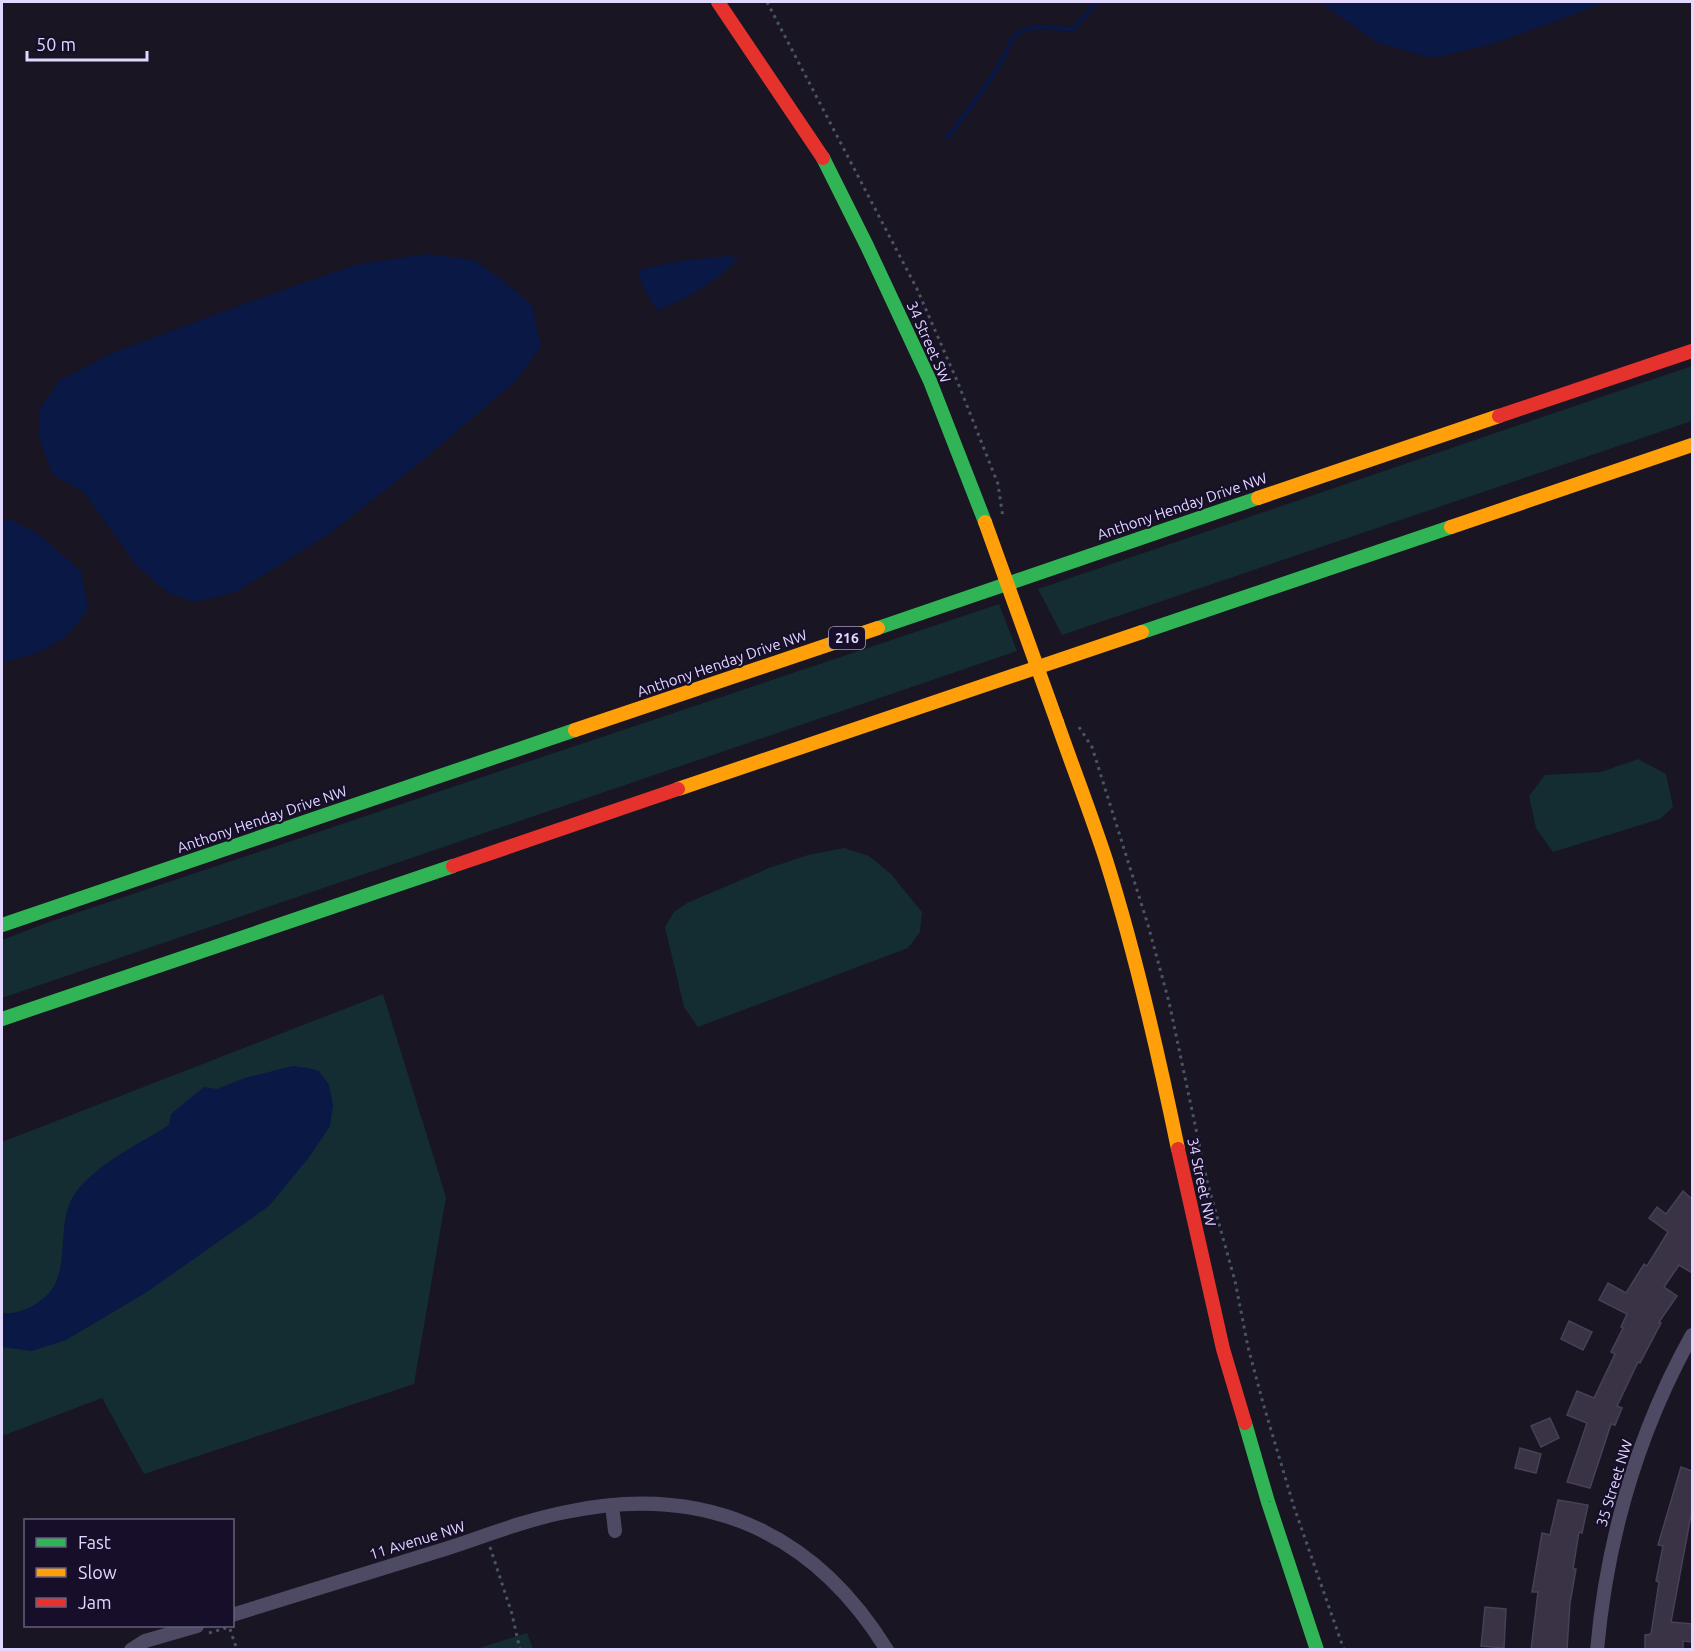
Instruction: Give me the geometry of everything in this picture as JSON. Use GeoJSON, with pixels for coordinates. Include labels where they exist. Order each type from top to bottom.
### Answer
{"type":"FeatureCollection","features":[{"type":"Feature","properties":{"kind":"main road","name":"34 Street SW"},"geometry":{"type":"LineString","coordinates":[[718,2],[824,159],[867,246],[930,381],[985,522],[1057,722]]}},
{"type":"Feature","properties":{"kind":"main road","name":"Anthony Henday Drive NW"},"geometry":{"type":"LineString","coordinates":[[2,926],[1692,351]]}},
{"type":"Feature","properties":{"kind":"main road"},"geometry":{"type":"LineString","coordinates":[[2,1019],[1692,444]]}},
{"type":"Feature","properties":{"kind":"main road","name":"34 Street NW"},"geometry":{"type":"LineString","coordinates":[[1057,722],[1106,861],[1138,973],[1163,1075],[1222,1349],[1268,1502],[1317,1650]]}},
{"type":"Feature","properties":{"kind":"street","name":"35 Street NW"},"geometry":{"type":"LineString","coordinates":[[1597,1650],[1604,1590],[1621,1509],[1656,1409],[1692,1335]]}},
{"type":"Feature","properties":{"kind":"street","name":"11 Avenue NW"},"geometry":{"type":"LineString","coordinates":[[234,1620],[523,1524],[566,1512],[641,1502],[669,1503],[696,1507],[738,1520],[791,1546],[826,1574],[861,1611],[887,1650]]}},
{"type":"Feature","properties":{"kind":"street"},"geometry":{"type":"LineString","coordinates":[[612,1505],[615,1531]]}},
{"type":"Feature","properties":{"kind":"street"},"geometry":{"type":"LineString","coordinates":[[131,1650],[145,1641],[194,1627]]}},
{"type":"Feature","properties":{"kind":"path"},"geometry":{"type":"LineString","coordinates":[[767,2],[917,289],[958,383],[998,484],[1004,522]]}},
{"type":"Feature","properties":{"kind":"path"},"geometry":{"type":"LineString","coordinates":[[1077,724],[1092,747],[1148,925],[1169,1002],[1207,1181],[1235,1281],[1248,1347],[1294,1507],[1344,1650]]}},
{"type":"Feature","properties":{"kind":"path"},"geometry":{"type":"LineString","coordinates":[[490,1546],[512,1614],[520,1650]]}},
{"type":"Feature","properties":{"kind":"path"},"geometry":{"type":"LineString","coordinates":[[232,1627],[237,1650]]}},
{"type":"Feature","properties":{"kind":"green space"},"geometry":{"type":"Polygon","coordinates":[[[1692,366],[1692,421],[1062,635],[1038,589],[1692,366]]]}},
{"type":"Feature","properties":{"kind":"green space"},"geometry":{"type":"Polygon","coordinates":[[[999,604],[1017,651],[2,998],[2,940],[52,921],[999,604]]]}},
{"type":"Feature","properties":{"kind":"green space"},"geometry":{"type":"Polygon","coordinates":[[[1638,759],[1666,774],[1673,807],[1660,819],[1553,852],[1536,828],[1529,796],[1545,775],[1601,772],[1638,759]]]}},
{"type":"Feature","properties":{"kind":"green space"},"geometry":{"type":"Polygon","coordinates":[[[844,848],[869,856],[891,874],[922,912],[920,932],[908,948],[698,1027],[684,1007],[665,927],[674,912],[687,903],[769,868],[808,855],[844,848]]]}},
{"type":"Feature","properties":{"kind":"green space"},"geometry":{"type":"Polygon","coordinates":[[[383,994],[446,1197],[414,1384],[144,1474],[102,1398],[2,1436],[2,1142],[383,994]]]}},
{"type":"Feature","properties":{"kind":"green space"},"geometry":{"type":"Polygon","coordinates":[[[527,1633],[533,1649],[476,1649],[527,1633]]]}},
{"type":"Feature","properties":{"kind":"water"},"geometry":{"type":"Polygon","coordinates":[[[1320,2],[1607,2],[1493,44],[1431,58],[1376,42],[1320,2]]]}},
{"type":"Feature","properties":{"kind":"water"},"geometry":{"type":"Polygon","coordinates":[[[426,254],[474,260],[506,283],[532,305],[541,346],[517,380],[410,471],[329,534],[236,592],[195,602],[168,593],[136,565],[83,491],[53,475],[39,438],[39,410],[60,380],[115,352],[355,265],[426,254]]]}},
{"type":"Feature","properties":{"kind":"water"},"geometry":{"type":"Polygon","coordinates":[[[727,256],[739,258],[701,288],[658,310],[643,286],[639,271],[688,260],[727,256]]]}},
{"type":"Feature","properties":{"kind":"water"},"geometry":{"type":"Polygon","coordinates":[[[9,519],[37,533],[81,571],[88,609],[67,636],[40,652],[2,663],[2,522],[9,519]]]}},
{"type":"Feature","properties":{"kind":"water"},"geometry":{"type":"Polygon","coordinates":[[[293,1066],[319,1071],[329,1085],[333,1105],[330,1126],[310,1156],[269,1206],[147,1292],[66,1340],[32,1351],[2,1347],[2,1313],[26,1309],[51,1291],[61,1264],[65,1219],[69,1205],[85,1181],[119,1155],[169,1125],[171,1114],[204,1087],[217,1089],[245,1078],[293,1066]]]}},
{"type":"Feature","properties":{"kind":"building"},"geometry":{"type":"Polygon","coordinates":[[[1683,1191],[1692,1199],[1692,1273],[1679,1265],[1664,1287],[1677,1296],[1659,1322],[1661,1323],[1640,1363],[1638,1362],[1617,1406],[1622,1408],[1615,1425],[1611,1424],[1590,1488],[1567,1482],[1587,1423],[1567,1415],[1577,1391],[1594,1398],[1615,1354],[1611,1352],[1627,1314],[1599,1300],[1608,1283],[1626,1293],[1644,1264],[1647,1266],[1668,1232],[1649,1218],[1657,1207],[1666,1214],[1683,1191]]]}},
{"type":"Feature","properties":{"kind":"building"},"geometry":{"type":"Polygon","coordinates":[[[1569,1321],[1592,1332],[1583,1350],[1561,1339],[1569,1321]]]}},
{"type":"Feature","properties":{"kind":"building"},"geometry":{"type":"Polygon","coordinates":[[[1550,1418],[1559,1438],[1541,1447],[1531,1426],[1550,1418]]]}},
{"type":"Feature","properties":{"kind":"building"},"geometry":{"type":"Polygon","coordinates":[[[1520,1448],[1541,1454],[1536,1473],[1515,1468],[1520,1448]]]}},
{"type":"Feature","properties":{"kind":"building"},"geometry":{"type":"Polygon","coordinates":[[[1681,1467],[1692,1471],[1692,1510],[1671,1622],[1692,1624],[1692,1642],[1683,1641],[1683,1650],[1645,1650],[1645,1635],[1651,1634],[1659,1582],[1656,1581],[1663,1546],[1658,1545],[1681,1467]]]}},
{"type":"Feature","properties":{"kind":"building"},"geometry":{"type":"Polygon","coordinates":[[[1558,1500],[1588,1505],[1582,1533],[1579,1532],[1573,1569],[1576,1569],[1570,1603],[1567,1650],[1531,1650],[1538,1592],[1532,1592],[1542,1533],[1550,1535],[1558,1500]]]}},
{"type":"Feature","properties":{"kind":"building"},"geometry":{"type":"Polygon","coordinates":[[[1485,1607],[1506,1609],[1504,1648],[1481,1646],[1485,1607]]]}},
{"type":"Feature","properties":{"kind":"waterway"},"geometry":{"type":"LineString","coordinates":[[948,137],[978,98],[1016,36],[1023,31],[1037,27],[1073,29],[1097,2]]}},
{"type":"Feature","properties":{"kind":"traffic: fast"},"geometry":{"type":"LineString","coordinates":[[823,158],[930,381],[985,522]]}},
{"type":"Feature","properties":{"kind":"traffic: fast"},"geometry":{"type":"LineString","coordinates":[[878,628],[1258,498]]}},
{"type":"Feature","properties":{"kind":"traffic: fast"},"geometry":{"type":"LineString","coordinates":[[1142,632],[1451,527]]}},
{"type":"Feature","properties":{"kind":"traffic: fast"},"geometry":{"type":"LineString","coordinates":[[2,925],[575,730]]}},
{"type":"Feature","properties":{"kind":"traffic: fast"},"geometry":{"type":"LineString","coordinates":[[2,1019],[453,866]]}},
{"type":"Feature","properties":{"kind":"traffic: fast"},"geometry":{"type":"LineString","coordinates":[[1245,1423],[1268,1502],[1317,1650]]}},
{"type":"Feature","properties":{"kind":"traffic: slow"},"geometry":{"type":"LineString","coordinates":[[1258,498],[1499,416]]}},
{"type":"Feature","properties":{"kind":"traffic: slow"},"geometry":{"type":"LineString","coordinates":[[1451,527],[1692,445]]}},
{"type":"Feature","properties":{"kind":"traffic: slow"},"geometry":{"type":"LineString","coordinates":[[985,522],[1057,722]]}},
{"type":"Feature","properties":{"kind":"traffic: slow"},"geometry":{"type":"LineString","coordinates":[[575,730],[878,628]]}},
{"type":"Feature","properties":{"kind":"traffic: slow"},"geometry":{"type":"LineString","coordinates":[[678,789],[1142,632]]}},
{"type":"Feature","properties":{"kind":"traffic: slow"},"geometry":{"type":"LineString","coordinates":[[1057,722],[1117,896],[1137,968],[1178,1149]]}},
{"type":"Feature","properties":{"kind":"traffic: jam"},"geometry":{"type":"LineString","coordinates":[[718,2],[823,158]]}},
{"type":"Feature","properties":{"kind":"traffic: jam"},"geometry":{"type":"LineString","coordinates":[[1499,416],[1692,351]]}},
{"type":"Feature","properties":{"kind":"traffic: jam"},"geometry":{"type":"LineString","coordinates":[[453,866],[678,789]]}},
{"type":"Feature","properties":{"kind":"traffic: jam"},"geometry":{"type":"LineString","coordinates":[[1178,1149],[1223,1349],[1245,1423]]}}]}
